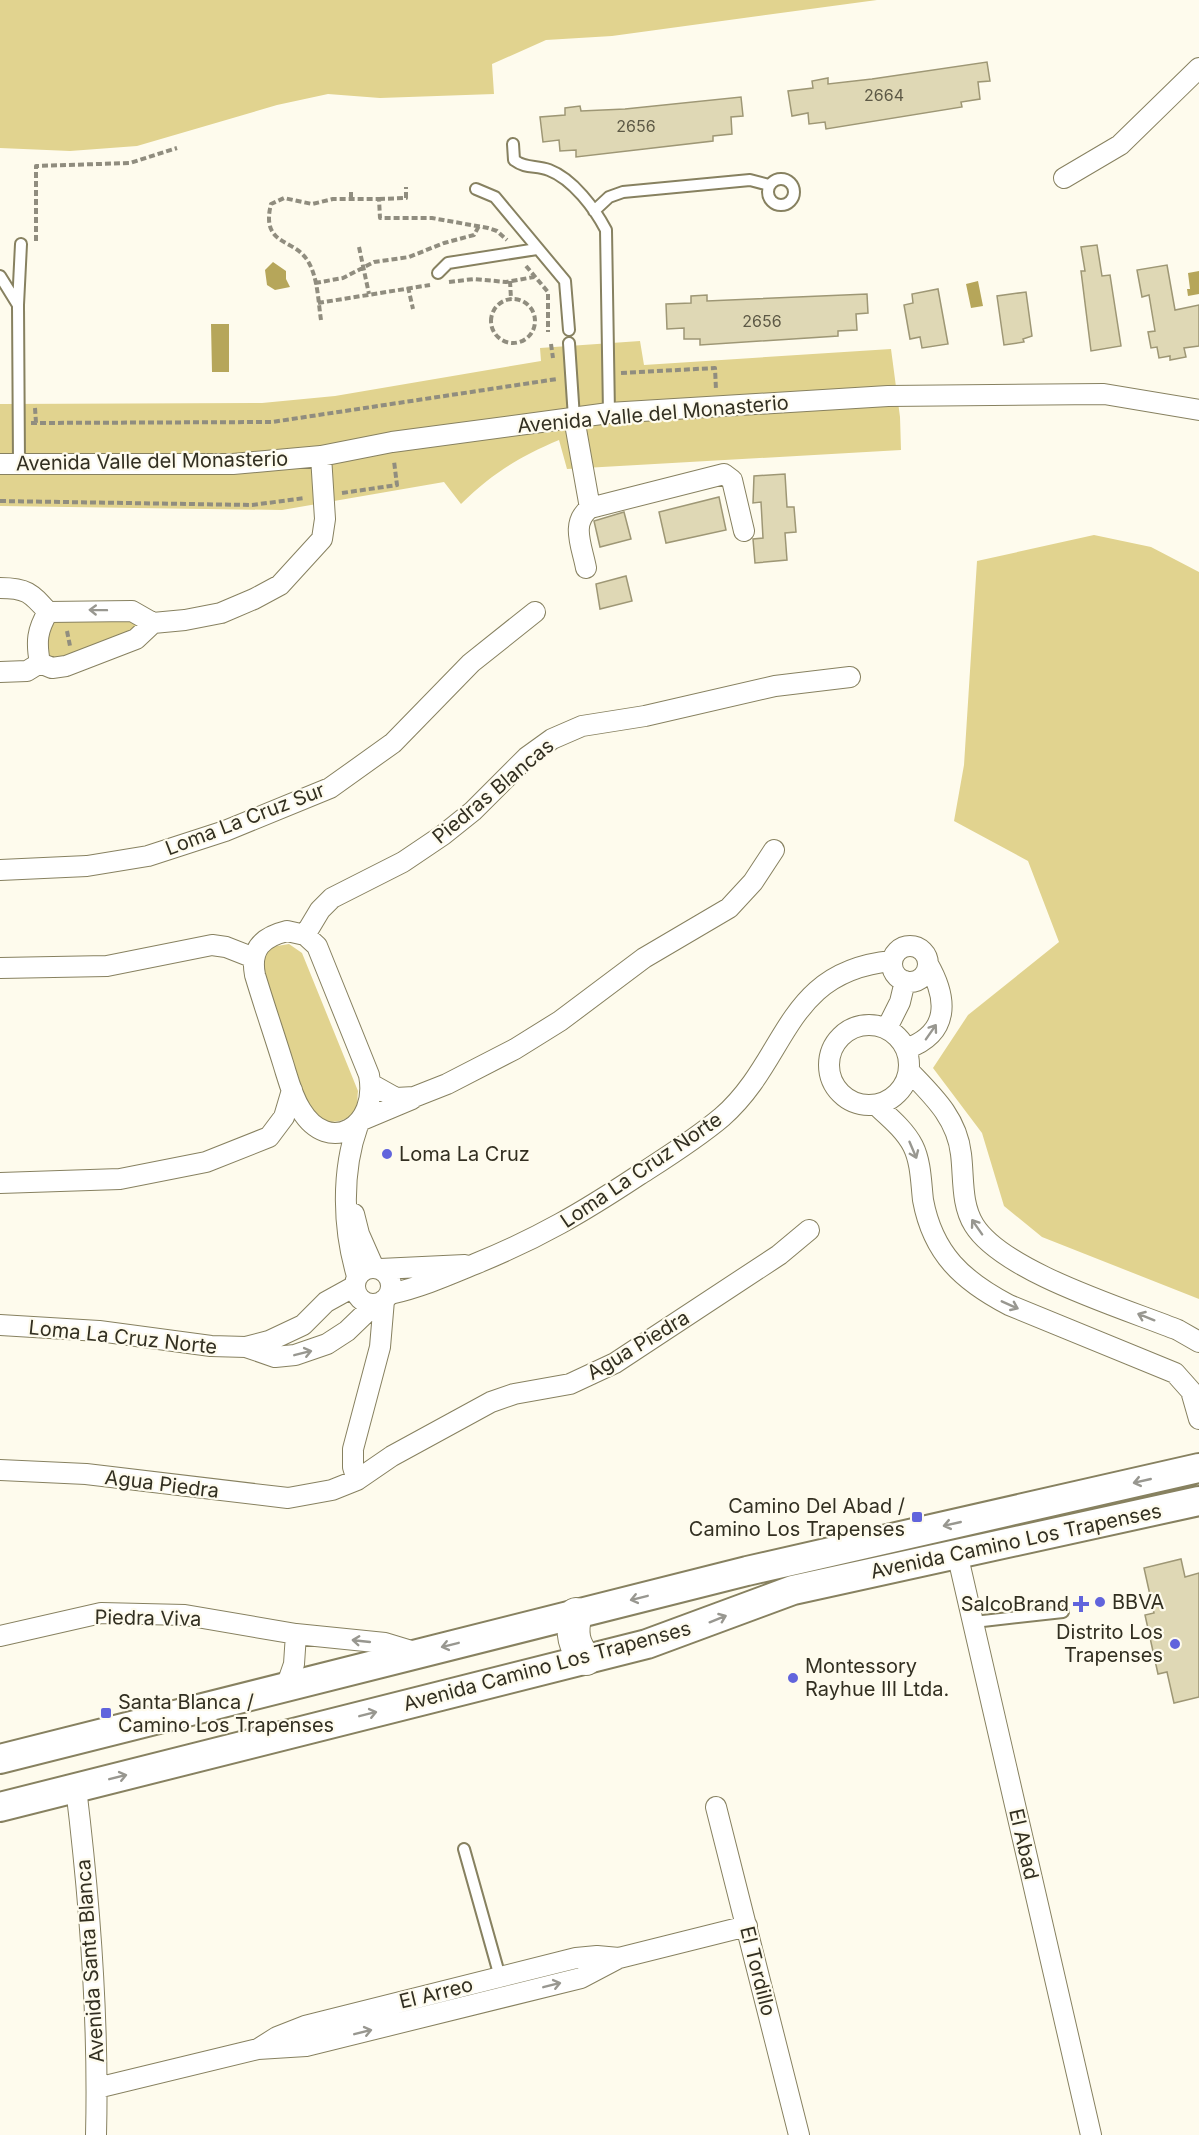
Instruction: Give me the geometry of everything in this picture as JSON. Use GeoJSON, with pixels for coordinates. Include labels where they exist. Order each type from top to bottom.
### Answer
{"type":"FeatureCollection","features":[{"type":"Feature","properties":{"kind":"main road","name":"Avenida Camino Los Trapenses"},"geometry":{"type":"LineString","coordinates":[[0,1759],[747,1571],[1199,1468]]}},
{"type":"Feature","properties":{"kind":"main road","name":"Avenida Camino Los Trapenses"},"geometry":{"type":"LineString","coordinates":[[0,1807],[586,1659],[689,1630],[794,1590],[1199,1501]]}},
{"type":"Feature","properties":{"kind":"main road"},"geometry":{"type":"LineString","coordinates":[[576,1614],[573,1625],[574,1641],[586,1659]]}},
{"type":"Feature","properties":{"kind":"street"},"geometry":{"type":"LineString","coordinates":[[1064,178],[1120,145],[1199,68]]}},
{"type":"Feature","properties":{"kind":"street","name":"Avenida Valle del Monasterio"},"geometry":{"type":"LineString","coordinates":[[10,464],[233,464],[321,456],[392,442],[609,413],[888,396],[1070,393],[1138,398],[1199,410]]}},
{"type":"Feature","properties":{"kind":"street"},"geometry":{"type":"LineString","coordinates":[[574,418],[590,507]]}},
{"type":"Feature","properties":{"kind":"street"},"geometry":{"type":"LineString","coordinates":[[0,588],[19,588],[31,593],[54,611],[132,611],[153,623],[221,613],[280,585],[322,538],[325,519],[321,456]]}},
{"type":"Feature","properties":{"kind":"street"},"geometry":{"type":"LineString","coordinates":[[586,568],[577,523],[580,515],[590,507],[724,474],[732,480],[744,531]]}},
{"type":"Feature","properties":{"kind":"street"},"geometry":{"type":"LineString","coordinates":[[40,663],[38,636],[54,611]]}},
{"type":"Feature","properties":{"kind":"street","name":"Loma La Cruz Sur"},"geometry":{"type":"LineString","coordinates":[[0,870],[87,866],[148,856],[225,831],[330,788],[393,743],[471,663],[535,612]]}},
{"type":"Feature","properties":{"kind":"street"},"geometry":{"type":"LineString","coordinates":[[40,663],[52,668],[71,664],[135,639],[153,623]]}},
{"type":"Feature","properties":{"kind":"street"},"geometry":{"type":"LineString","coordinates":[[0,672],[27,671],[40,663]]}},
{"type":"Feature","properties":{"kind":"street","name":"Piedras Blancas"},"geometry":{"type":"LineString","coordinates":[[305,935],[320,910],[332,898],[394,867],[436,839],[473,811],[536,749],[569,731],[775,686],[850,677]]}},
{"type":"Feature","properties":{"kind":"street"},"geometry":{"type":"LineString","coordinates":[[0,1183],[90,1181],[150,1175],[206,1162],[282,1131],[323,1128],[340,1132],[414,1097],[466,1076],[560,1021],[644,958],[729,908],[753,882],[774,850]]}},
{"type":"Feature","properties":{"kind":"street"},"geometry":{"type":"LineString","coordinates":[[347,1173],[323,1128],[302,1112],[292,1090],[255,975],[254,958],[261,942],[270,936],[287,932],[305,935],[318,946],[371,1084],[369,1104],[360,1123],[347,1173],[348,1200],[367,1275],[358,1297],[383,1300]]}},
{"type":"Feature","properties":{"kind":"street"},"geometry":{"type":"LineString","coordinates":[[0,968],[107,966],[212,945],[226,946],[254,958]]}},
{"type":"Feature","properties":{"kind":"street"},"geometry":{"type":"LineString","coordinates":[[906,1049],[929,1037],[943,1004],[939,982],[922,950],[911,946],[899,949],[892,961],[897,976],[911,982],[923,977],[928,964]]}},
{"type":"Feature","properties":{"kind":"street","name":"Loma La Cruz Norte"},"geometry":{"type":"LineString","coordinates":[[246,1347],[275,1357],[311,1351],[347,1330],[383,1300],[525,1244],[567,1222],[700,1134],[723,1116],[755,1082],[795,1014],[810,995],[843,974],[872,964],[892,961]]}},
{"type":"Feature","properties":{"kind":"street"},"geometry":{"type":"LineString","coordinates":[[887,1028],[900,1002],[905,981]]}},
{"type":"Feature","properties":{"kind":"street"},"geometry":{"type":"LineString","coordinates":[[909,1071],[899,1091],[891,1099],[876,1105],[852,1102],[840,1094],[830,1077],[828,1064],[833,1046],[847,1031],[869,1024],[887,1028],[898,1037],[906,1049],[909,1071],[946,1112],[956,1131],[961,1153],[965,1203],[974,1225],[993,1247],[1030,1271],[1178,1330],[1199,1342]]}},
{"type":"Feature","properties":{"kind":"street"},"geometry":{"type":"LineString","coordinates":[[371,1084],[396,1098],[414,1097]]}},
{"type":"Feature","properties":{"kind":"street"},"geometry":{"type":"LineString","coordinates":[[269,1137],[284,1117],[292,1090]]}},
{"type":"Feature","properties":{"kind":"street"},"geometry":{"type":"LineString","coordinates":[[876,1105],[901,1130],[913,1146],[931,1233],[952,1265],[986,1293],[1009,1305],[1175,1373],[1191,1391],[1199,1419]]}},
{"type":"Feature","properties":{"kind":"street","name":"Agua Piedra"},"geometry":{"type":"LineString","coordinates":[[0,1470],[86,1474],[244,1495],[288,1498],[332,1490],[357,1480],[392,1455],[490,1402],[514,1394],[570,1384],[615,1363],[778,1255],[809,1230]]}},
{"type":"Feature","properties":{"kind":"street","name":"Loma La Cruz Norte"},"geometry":{"type":"LineString","coordinates":[[0,1325],[99,1331],[211,1346],[246,1347],[269,1341],[303,1325],[326,1302],[367,1275],[473,1265]]}},
{"type":"Feature","properties":{"kind":"street"},"geometry":{"type":"LineString","coordinates":[[357,1480],[353,1467],[353,1449],[380,1347],[383,1300],[391,1282],[367,1275]]}},
{"type":"Feature","properties":{"kind":"street","name":"El Abad"},"geometry":{"type":"LineString","coordinates":[[957,1553],[1091,2135]]}},
{"type":"Feature","properties":{"kind":"street","name":"Piedra Viva"},"geometry":{"type":"LineString","coordinates":[[0,1636],[101,1613],[185,1615],[296,1634],[385,1643],[418,1653]]}},
{"type":"Feature","properties":{"kind":"street"},"geometry":{"type":"LineString","coordinates":[[286,1687],[294,1664],[296,1634]]}},
{"type":"Feature","properties":{"kind":"street","name":"Avenida Santa Blanca"},"geometry":{"type":"LineString","coordinates":[[76,1788],[92,1939],[97,2088],[96,2135]]}},
{"type":"Feature","properties":{"kind":"street","name":"El Tordillo"},"geometry":{"type":"LineString","coordinates":[[716,1807],[799,2135]]}},
{"type":"Feature","properties":{"kind":"street","name":"El Arreo"},"geometry":{"type":"LineString","coordinates":[[97,2088],[258,2049],[306,2046],[590,1975],[619,1958],[747,1926]]}},
{"type":"Feature","properties":{"kind":"street","name":"El Arreo"},"geometry":{"type":"LineString","coordinates":[[258,2049],[283,2034],[305,2026],[586,1956],[619,1958]]}},
{"type":"Feature","properties":{"kind":"lane"},"geometry":{"type":"LineString","coordinates":[[513,144],[514,160],[521,165],[557,173],[594,211],[606,230],[609,413]]}},
{"type":"Feature","properties":{"kind":"lane"},"geometry":{"type":"LineString","coordinates":[[594,211],[609,196],[622,192],[750,180],[770,185]]}},
{"type":"Feature","properties":{"kind":"lane"},"geometry":{"type":"LineString","coordinates":[[476,189],[495,198],[565,281],[568,330]]}},
{"type":"Feature","properties":{"kind":"lane"},"geometry":{"type":"LineString","coordinates":[[10,464],[19,423],[18,305],[21,244]]}},
{"type":"Feature","properties":{"kind":"lane"},"geometry":{"type":"LineString","coordinates":[[437,279],[448,263],[537,249]]}},
{"type":"Feature","properties":{"kind":"lane"},"geometry":{"type":"LineString","coordinates":[[0,276],[18,305]]}},
{"type":"Feature","properties":{"kind":"lane"},"geometry":{"type":"LineString","coordinates":[[569,343],[574,418]]}},
{"type":"Feature","properties":{"kind":"lane"},"geometry":{"type":"LineString","coordinates":[[974,1622],[1063,1612]]}},
{"type":"Feature","properties":{"kind":"lane"},"geometry":{"type":"LineString","coordinates":[[464,1849],[500,1977]]}},
{"type":"Feature","properties":{"kind":"path"},"geometry":{"type":"LineString","coordinates":[[36,166],[130,163],[177,148]]}},
{"type":"Feature","properties":{"kind":"path"},"geometry":{"type":"LineString","coordinates":[[321,320],[315,283],[305,257],[276,237],[268,212],[271,204],[284,198],[312,204],[351,198],[379,200],[406,198],[406,187]]}},
{"type":"Feature","properties":{"kind":"path"},"geometry":{"type":"LineString","coordinates":[[351,189],[351,198]]}},
{"type":"Feature","properties":{"kind":"path"},"geometry":{"type":"LineString","coordinates":[[379,200],[380,218],[432,218],[497,231],[548,292],[548,332]]}},
{"type":"Feature","properties":{"kind":"path"},"geometry":{"type":"LineString","coordinates":[[315,283],[343,278],[383,259],[409,257],[474,235],[479,226]]}},
{"type":"Feature","properties":{"kind":"path"},"geometry":{"type":"LineString","coordinates":[[359,247],[369,294]]}},
{"type":"Feature","properties":{"kind":"path"},"geometry":{"type":"LineString","coordinates":[[445,283],[474,279],[495,282],[510,281],[534,277]]}},
{"type":"Feature","properties":{"kind":"path"},"geometry":{"type":"LineString","coordinates":[[318,303],[408,287],[437,279]]}},
{"type":"Feature","properties":{"kind":"path"},"geometry":{"type":"LineString","coordinates":[[510,281],[511,299]]}},
{"type":"Feature","properties":{"kind":"path"},"geometry":{"type":"LineString","coordinates":[[408,287],[413,309]]}},
{"type":"Feature","properties":{"kind":"path"},"geometry":{"type":"LineString","coordinates":[[511,299],[530,307],[535,320],[534,328],[525,339],[511,343],[498,338],[491,324],[491,317],[498,305],[511,299]]}},
{"type":"Feature","properties":{"kind":"path"},"geometry":{"type":"LineString","coordinates":[[609,374],[716,369],[716,407]]}},
{"type":"Feature","properties":{"kind":"path"},"geometry":{"type":"LineString","coordinates":[[19,423],[272,422],[486,387],[571,377]]}},
{"type":"Feature","properties":{"kind":"path"},"geometry":{"type":"LineString","coordinates":[[0,501],[252,505],[397,485],[392,442]]}},
{"type":"Feature","properties":{"kind":"path"},"geometry":{"type":"LineString","coordinates":[[54,611],[62,630],[69,631],[71,664]]}},
{"type":"Feature","properties":{"kind":"shaded area"},"geometry":{"type":"Polygon","coordinates":[[[0,0],[877,0],[612,36],[546,40],[492,64],[494,94],[380,98],[328,94],[277,105],[137,146],[70,151],[0,148],[0,0]]]}},
{"type":"Feature","properties":{"kind":"shaded area"},"geometry":{"type":"Polygon","coordinates":[[[273,262],[286,271],[286,279],[290,287],[275,290],[267,285],[265,270],[273,262]]]}},
{"type":"Feature","properties":{"kind":"shaded area"},"geometry":{"type":"Polygon","coordinates":[[[1199,271],[1199,294],[1188,296],[1187,289],[1190,289],[1188,273],[1199,271]]]}},
{"type":"Feature","properties":{"kind":"shaded area"},"geometry":{"type":"Polygon","coordinates":[[[978,281],[983,306],[971,308],[966,284],[978,281]]]}},
{"type":"Feature","properties":{"kind":"shaded area"},"geometry":{"type":"Polygon","coordinates":[[[211,324],[229,324],[229,372],[212,372],[211,324]]]}},
{"type":"Feature","properties":{"kind":"shaded area"},"geometry":{"type":"Polygon","coordinates":[[[640,341],[644,365],[891,349],[900,417],[901,450],[567,469],[559,440],[507,467],[484,483],[461,504],[444,482],[282,510],[0,506],[0,404],[262,403],[335,396],[541,361],[540,348],[640,341]]]}},
{"type":"Feature","properties":{"kind":"shaded area"},"geometry":{"type":"Polygon","coordinates":[[[1094,535],[1151,547],[1199,572],[1199,1299],[1042,1237],[1004,1206],[982,1133],[933,1068],[968,1015],[1059,942],[1028,861],[954,821],[964,765],[977,561],[1094,535]]]}},
{"type":"Feature","properties":{"kind":"shaded area"},"geometry":{"type":"Polygon","coordinates":[[[120,616],[138,623],[136,629],[57,662],[43,653],[54,617],[120,616]]]}},
{"type":"Feature","properties":{"kind":"shaded area"},"geometry":{"type":"Polygon","coordinates":[[[289,944],[302,953],[358,1091],[354,1111],[340,1121],[321,1120],[314,1116],[304,1103],[259,970],[261,959],[271,947],[289,944]]]}},
{"type":"Feature","properties":{"kind":"building"},"geometry":{"type":"Polygon","coordinates":[[[987,62],[990,81],[978,82],[980,99],[961,102],[962,107],[826,129],[825,122],[809,124],[808,113],[792,116],[788,91],[813,88],[812,81],[828,78],[828,84],[987,62]]]}},
{"type":"Feature","properties":{"kind":"building"},"geometry":{"type":"Polygon","coordinates":[[[741,97],[743,116],[731,117],[732,134],[713,136],[713,141],[576,157],[576,150],[560,151],[559,140],[543,142],[540,117],[565,115],[565,108],[580,106],[581,111],[625,109],[741,97]]]}},
{"type":"Feature","properties":{"kind":"building"},"geometry":{"type":"Polygon","coordinates":[[[1097,245],[1102,276],[1110,275],[1121,346],[1091,351],[1081,271],[1085,271],[1081,247],[1097,245]]]}},
{"type":"Feature","properties":{"kind":"building"},"geometry":{"type":"Polygon","coordinates":[[[1167,265],[1175,310],[1199,305],[1199,346],[1184,348],[1186,357],[1170,360],[1170,356],[1159,358],[1157,347],[1151,348],[1148,332],[1155,331],[1149,295],[1142,297],[1137,270],[1167,265]]]}},
{"type":"Feature","properties":{"kind":"building"},"geometry":{"type":"Polygon","coordinates":[[[938,289],[948,344],[922,348],[920,337],[910,339],[904,305],[913,303],[912,294],[938,289]]]}},
{"type":"Feature","properties":{"kind":"building"},"geometry":{"type":"Polygon","coordinates":[[[1026,292],[1032,336],[1023,339],[1024,342],[1004,345],[997,296],[1026,292]]]}},
{"type":"Feature","properties":{"kind":"building"},"geometry":{"type":"Polygon","coordinates":[[[867,294],[868,313],[856,314],[857,330],[838,331],[838,336],[700,345],[700,339],[684,339],[684,328],[667,329],[666,304],[691,303],[691,296],[707,295],[707,301],[867,294]]]}},
{"type":"Feature","properties":{"kind":"building"},"geometry":{"type":"Polygon","coordinates":[[[785,474],[787,507],[794,507],[796,532],[785,533],[787,560],[755,563],[753,539],[763,538],[761,502],[753,503],[754,476],[785,474]]]}},
{"type":"Feature","properties":{"kind":"building"},"geometry":{"type":"Polygon","coordinates":[[[719,497],[726,530],[666,543],[659,512],[719,497]]]}},
{"type":"Feature","properties":{"kind":"building"},"geometry":{"type":"Polygon","coordinates":[[[624,512],[631,539],[600,547],[594,521],[624,512]]]}},
{"type":"Feature","properties":{"kind":"building"},"geometry":{"type":"Polygon","coordinates":[[[626,576],[632,601],[600,609],[596,584],[626,576]]]}},
{"type":"Feature","properties":{"kind":"building","name":"Distrito Los Trapenses"},"geometry":{"type":"Polygon","coordinates":[[[1181,1559],[1185,1577],[1199,1573],[1199,1697],[1174,1703],[1167,1672],[1158,1674],[1145,1615],[1154,1613],[1144,1568],[1181,1559]]]}},
{"type":"Feature","properties":{"kind":"place","name":"Loma La Cruz"},"geometry":{"type":"Point","coordinates":[387,1154]}},
{"type":"Feature","properties":{"kind":"place","name":"Camino Del Abad / Camino Los Trapenses"},"geometry":{"type":"Point","coordinates":[917,1517]}},
{"type":"Feature","properties":{"kind":"place","name":"BBVA"},"geometry":{"type":"Point","coordinates":[1100,1602]}},
{"type":"Feature","properties":{"kind":"place","name":"SalcoBrand"},"geometry":{"type":"Point","coordinates":[1081,1604]}},
{"type":"Feature","properties":{"kind":"place","name":"Distrito Los Trapenses"},"geometry":{"type":"Point","coordinates":[1175,1644]}},
{"type":"Feature","properties":{"kind":"place","name":"Montessory Rayhue III Ltda."},"geometry":{"type":"Point","coordinates":[793,1678]}},
{"type":"Feature","properties":{"kind":"place","name":"Santa Blanca / Camino Los Trapenses"},"geometry":{"type":"Point","coordinates":[106,1713]}}]}
